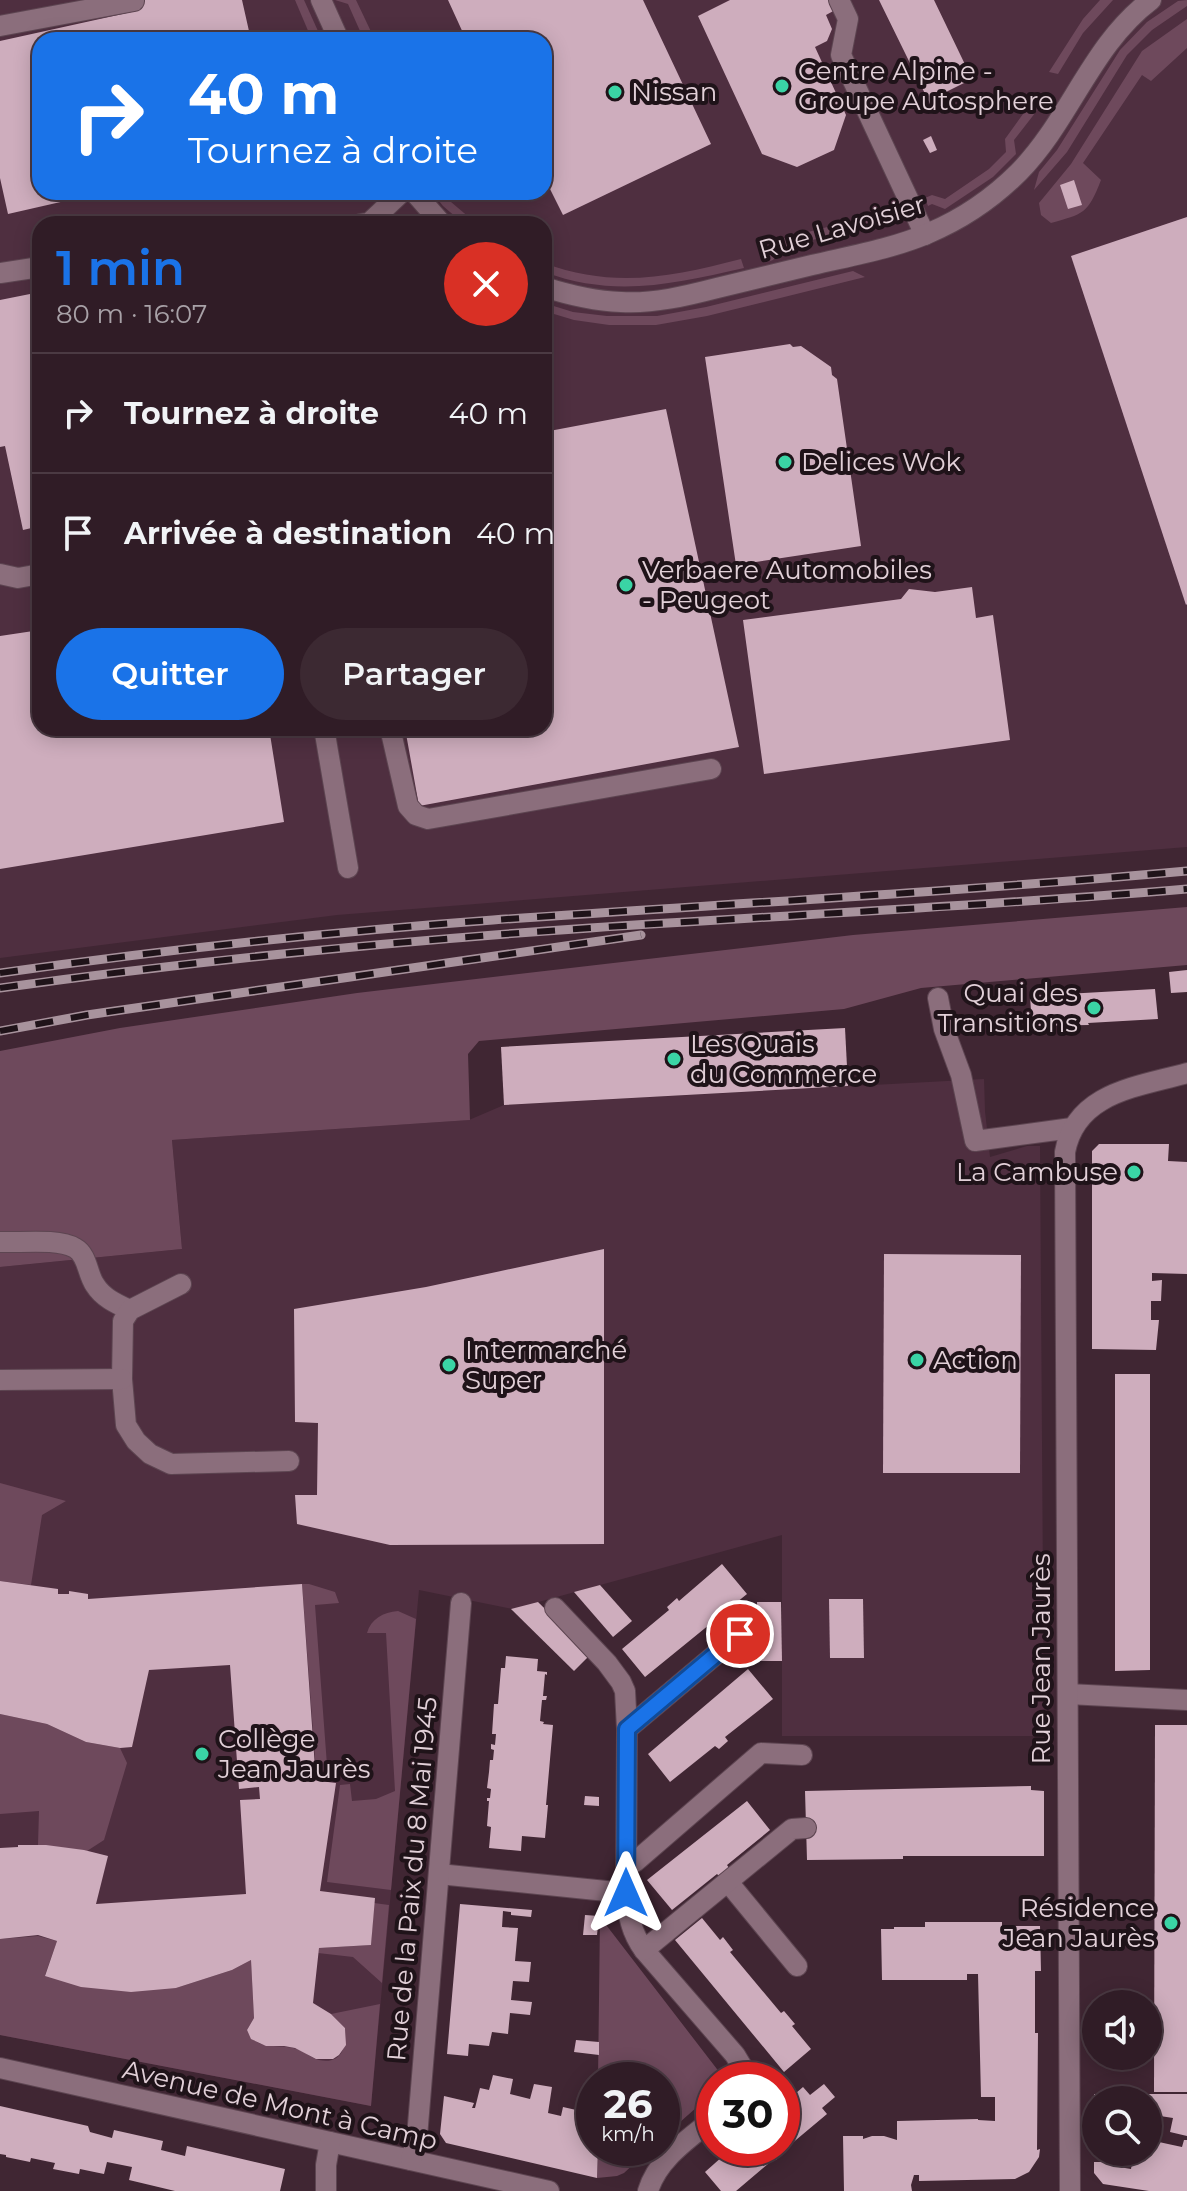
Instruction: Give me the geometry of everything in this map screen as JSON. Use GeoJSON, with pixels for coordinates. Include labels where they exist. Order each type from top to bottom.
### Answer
{"type":"FeatureCollection","features":[{"type":"Feature","properties":{"kind":"street"},"geometry":{"type":"LineString","coordinates":[[321,0],[335,32]]}},
{"type":"Feature","properties":{"kind":"street"},"geometry":{"type":"LineString","coordinates":[[839,0],[848,19],[841,55],[925,235]]}},
{"type":"Feature","properties":{"kind":"street","name":"Rue Lavoisier"},"geometry":{"type":"LineString","coordinates":[[552,289],[623,302],[686,296],[925,235],[980,205],[1020,171],[1047,139],[1113,35],[1151,0]]}},
{"type":"Feature","properties":{"kind":"street"},"geometry":{"type":"LineString","coordinates":[[0,26],[134,1]]}},
{"type":"Feature","properties":{"kind":"street"},"geometry":{"type":"LineString","coordinates":[[376,216],[393,200]]}},
{"type":"Feature","properties":{"kind":"street"},"geometry":{"type":"LineString","coordinates":[[421,200],[435,216]]}},
{"type":"Feature","properties":{"kind":"street"},"geometry":{"type":"LineString","coordinates":[[0,273],[32,268]]}},
{"type":"Feature","properties":{"kind":"street"},"geometry":{"type":"LineString","coordinates":[[0,574],[18,578],[32,575]]}},
{"type":"Feature","properties":{"kind":"street"},"geometry":{"type":"LineString","coordinates":[[325,736],[348,868]]}},
{"type":"Feature","properties":{"kind":"street"},"geometry":{"type":"LineString","coordinates":[[392,736],[408,806],[416,815],[428,819],[711,769]]}},
{"type":"Feature","properties":{"kind":"street"},"geometry":{"type":"LineString","coordinates":[[938,998],[944,1029],[961,1075],[975,1141],[1072,1128],[1079,1117],[1098,1101],[1187,1073]]}},
{"type":"Feature","properties":{"kind":"street","name":"Rue Jean Jaurès"},"geometry":{"type":"LineString","coordinates":[[1070,2191],[1065,1152],[1072,1128]]}},
{"type":"Feature","properties":{"kind":"street"},"geometry":{"type":"LineString","coordinates":[[0,1242],[63,1243],[78,1249],[93,1284],[102,1294],[130,1310]]}},
{"type":"Feature","properties":{"kind":"street"},"geometry":{"type":"LineString","coordinates":[[181,1284],[130,1310],[123,1321],[122,1379],[126,1425],[136,1441],[150,1454],[171,1464],[289,1461]]}},
{"type":"Feature","properties":{"kind":"street"},"geometry":{"type":"LineString","coordinates":[[0,1380],[122,1379]]}},
{"type":"Feature","properties":{"kind":"street","name":"Rue de la Paix du 8 Mai 1945"},"geometry":{"type":"LineString","coordinates":[[411,2160],[417,2137],[461,1603]]}},
{"type":"Feature","properties":{"kind":"street"},"geometry":{"type":"LineString","coordinates":[[555,1608],[607,1663],[621,1682],[626,1701],[626,1893],[632,1927],[644,1950],[739,2062]]}},
{"type":"Feature","properties":{"kind":"street"},"geometry":{"type":"LineString","coordinates":[[627,1729],[740,1634]]}},
{"type":"Feature","properties":{"kind":"street"},"geometry":{"type":"LineString","coordinates":[[1068,1694],[1187,1700]]}},
{"type":"Feature","properties":{"kind":"street"},"geometry":{"type":"LineString","coordinates":[[626,1864],[635,1862],[761,1753],[802,1755]]}},
{"type":"Feature","properties":{"kind":"street"},"geometry":{"type":"LineString","coordinates":[[644,1950],[792,1829],[806,1828]]}},
{"type":"Feature","properties":{"kind":"street"},"geometry":{"type":"LineString","coordinates":[[439,1874],[626,1893]]}},
{"type":"Feature","properties":{"kind":"street"},"geometry":{"type":"LineString","coordinates":[[728,1882],[797,1966]]}},
{"type":"Feature","properties":{"kind":"street","name":"Avenue de Mont à Camp"},"geometry":{"type":"LineString","coordinates":[[0,2068],[549,2191]]}},
{"type":"Feature","properties":{"kind":"street"},"geometry":{"type":"LineString","coordinates":[[648,2191],[660,2165],[696,2134]]}},
{"type":"Feature","properties":{"kind":"street"},"geometry":{"type":"LineString","coordinates":[[326,2191],[330,2142]]}},
{"type":"Feature","properties":{"kind":"shaded area"},"geometry":{"type":"Polygon","coordinates":[[[0,0],[1187,0],[1187,847],[337,915],[0,958],[0,0]]]}},
{"type":"Feature","properties":{"kind":"shaded area"},"geometry":{"type":"Polygon","coordinates":[[[295,0],[304,0],[318,32],[309,32],[295,0]]]}},
{"type":"Feature","properties":{"kind":"shaded area"},"geometry":{"type":"Polygon","coordinates":[[[335,0],[356,0],[371,32],[360,32],[348,4],[335,0]]]}},
{"type":"Feature","properties":{"kind":"shaded area"},"geometry":{"type":"Polygon","coordinates":[[[1100,0],[1113,0],[1083,33],[1058,74],[1049,72],[1083,19],[1100,0]]]}},
{"type":"Feature","properties":{"kind":"shaded area"},"geometry":{"type":"Polygon","coordinates":[[[1187,0],[1187,6],[1152,30],[1127,55],[1067,152],[1034,190],[1039,172],[1057,150],[1120,50],[1147,22],[1178,1],[1187,0]]]}},
{"type":"Feature","properties":{"kind":"shaded area"},"geometry":{"type":"Polygon","coordinates":[[[1187,19],[1187,48],[1151,81],[1142,75],[1083,163],[1101,180],[1088,206],[1077,214],[1051,223],[1041,215],[1039,203],[1071,164],[1142,51],[1187,19]]]}},
{"type":"Feature","properties":{"kind":"shaded area"},"geometry":{"type":"Polygon","coordinates":[[[1033,100],[1039,108],[1014,140],[1016,154],[993,177],[945,209],[932,204],[928,206],[925,198],[932,195],[945,199],[989,169],[1006,152],[1005,139],[1033,100]]]}},
{"type":"Feature","properties":{"kind":"shaded area"},"geometry":{"type":"Polygon","coordinates":[[[438,200],[449,200],[468,216],[455,216],[438,200]]]}},
{"type":"Feature","properties":{"kind":"shaded area"},"geometry":{"type":"Polygon","coordinates":[[[901,208],[904,216],[782,248],[773,260],[764,263],[761,256],[777,240],[901,208]]]}},
{"type":"Feature","properties":{"kind":"shaded area"},"geometry":{"type":"Polygon","coordinates":[[[741,259],[744,268],[668,283],[620,286],[570,280],[552,274],[552,265],[594,276],[619,278],[691,271],[741,259]]]}},
{"type":"Feature","properties":{"kind":"shaded area"},"geometry":{"type":"Polygon","coordinates":[[[853,271],[865,277],[707,316],[656,325],[609,325],[552,313],[552,305],[573,312],[607,316],[657,316],[853,271]]]}},
{"type":"Feature","properties":{"kind":"shaded area"},"geometry":{"type":"Polygon","coordinates":[[[1187,907],[1187,965],[921,988],[844,1009],[479,1041],[468,1054],[470,1120],[172,1140],[182,1249],[0,1267],[0,1051],[120,1028],[357,993],[853,935],[1187,907]]]}},
{"type":"Feature","properties":{"kind":"shaded area"},"geometry":{"type":"Polygon","coordinates":[[[984,1079],[990,1157],[1027,1146],[1040,1146],[1044,1736],[782,1736],[782,1535],[513,1609],[419,1590],[371,2106],[0,2035],[0,1267],[182,1249],[172,1140],[469,1120],[504,1105],[984,1079]]]}},
{"type":"Feature","properties":{"kind":"shaded area"},"geometry":{"type":"Polygon","coordinates":[[[0,1483],[66,1501],[42,1515],[31,1585],[0,1581],[0,1483]]]}},
{"type":"Feature","properties":{"kind":"shaded area"},"geometry":{"type":"Polygon","coordinates":[[[302,1584],[335,1592],[339,1603],[315,1605],[327,1765],[348,1763],[349,1769],[316,1771],[302,1584]]]}},
{"type":"Feature","properties":{"kind":"shaded area"},"geometry":{"type":"Polygon","coordinates":[[[398,1611],[416,1619],[391,1890],[327,1882],[340,1785],[350,1784],[352,1801],[376,1799],[395,1791],[386,1633],[367,1633],[378,1617],[398,1611]]]}},
{"type":"Feature","properties":{"kind":"shaded area"},"geometry":{"type":"Polygon","coordinates":[[[0,1714],[47,1724],[86,1742],[120,1748],[127,1763],[104,1840],[87,1851],[38,1845],[39,1811],[0,1814],[0,1714]]]}},
{"type":"Feature","properties":{"kind":"shaded area"},"geometry":{"type":"Polygon","coordinates":[[[374,1903],[389,1905],[382,1983],[353,1957],[318,1953],[319,1948],[371,1945],[374,1903]]]}},
{"type":"Feature","properties":{"kind":"shaded area"},"geometry":{"type":"Polygon","coordinates":[[[600,1917],[712,2062],[696,2062],[696,2108],[680,2122],[680,2062],[598,2062],[600,1917]]]}},
{"type":"Feature","properties":{"kind":"shaded area"},"geometry":{"type":"Polygon","coordinates":[[[38,1936],[57,1941],[45,1975],[176,1988],[232,1970],[251,1960],[254,2018],[247,2030],[251,2037],[268,2046],[297,2049],[319,2060],[333,2060],[344,2047],[345,2028],[331,2014],[380,2004],[371,2106],[0,2035],[0,1939],[38,1936]]]}},
{"type":"Feature","properties":{"kind":"shaded area"},"geometry":{"type":"Polygon","coordinates":[[[597,2166],[632,2166],[617,2176],[597,2178],[597,2166]]]}},
{"type":"Feature","properties":{"kind":"building"},"geometry":{"type":"Polygon","coordinates":[[[133,0],[242,0],[249,32],[41,32],[136,11],[133,0]]]}},
{"type":"Feature","properties":{"kind":"building","name":"Nissan"},"geometry":{"type":"Polygon","coordinates":[[[448,0],[643,0],[711,144],[563,215],[552,193],[552,32],[463,32],[448,0]]]}},
{"type":"Feature","properties":{"kind":"building","name":"Centre Alpine - Groupe Autosphere"},"geometry":{"type":"Polygon","coordinates":[[[730,0],[833,0],[837,9],[826,15],[832,29],[827,41],[815,47],[846,115],[834,150],[797,167],[762,154],[698,16],[730,0]]]}},
{"type":"Feature","properties":{"kind":"building"},"geometry":{"type":"Polygon","coordinates":[[[879,0],[934,0],[972,79],[940,95],[932,108],[879,0]]]}},
{"type":"Feature","properties":{"kind":"building"},"geometry":{"type":"Polygon","coordinates":[[[32,34],[32,200],[69,200],[8,214],[0,178],[0,41],[32,34]]]}},
{"type":"Feature","properties":{"kind":"building"},"geometry":{"type":"Polygon","coordinates":[[[931,136],[937,150],[930,153],[923,140],[931,136]]]}},
{"type":"Feature","properties":{"kind":"building"},"geometry":{"type":"Polygon","coordinates":[[[1074,180],[1082,205],[1068,209],[1060,185],[1074,180]]]}},
{"type":"Feature","properties":{"kind":"building"},"geometry":{"type":"Polygon","coordinates":[[[1187,217],[1187,604],[1186,605],[1071,256],[1187,217]]]}},
{"type":"Feature","properties":{"kind":"building"},"geometry":{"type":"Polygon","coordinates":[[[32,294],[32,528],[23,530],[5,446],[0,447],[0,300],[32,294]]]}},
{"type":"Feature","properties":{"kind":"building","name":"Delices Wok"},"geometry":{"type":"Polygon","coordinates":[[[790,344],[793,347],[801,346],[831,367],[832,375],[837,379],[861,546],[736,565],[705,357],[790,344]]]}},
{"type":"Feature","properties":{"kind":"building","name":"Verbaere Automobiles - Peugeot"},"geometry":{"type":"Polygon","coordinates":[[[666,409],[739,747],[419,806],[406,736],[552,736],[552,430],[666,409]]]}},
{"type":"Feature","properties":{"kind":"building"},"geometry":{"type":"Polygon","coordinates":[[[972,587],[976,618],[993,615],[1010,740],[764,774],[743,620],[901,599],[909,589],[935,592],[972,587]]]}},
{"type":"Feature","properties":{"kind":"building"},"geometry":{"type":"Polygon","coordinates":[[[32,631],[32,736],[270,736],[284,822],[0,869],[0,636],[32,631]]]}},
{"type":"Feature","properties":{"kind":"building"},"geometry":{"type":"Polygon","coordinates":[[[1187,970],[1187,992],[1171,993],[1169,972],[1187,970]]]}},
{"type":"Feature","properties":{"kind":"building","name":"Quai des Transitions"},"geometry":{"type":"Polygon","coordinates":[[[1155,989],[1158,1019],[1032,1026],[1030,996],[1155,989]]]}},
{"type":"Feature","properties":{"kind":"building","name":"Les Quais du Commerce"},"geometry":{"type":"Polygon","coordinates":[[[845,1028],[848,1086],[504,1105],[501,1047],[845,1028]]]}},
{"type":"Feature","properties":{"kind":"building"},"geometry":{"type":"Polygon","coordinates":[[[1099,1144],[1169,1144],[1168,1161],[1187,1162],[1187,1274],[1152,1273],[1152,1281],[1162,1280],[1161,1301],[1151,1301],[1151,1320],[1159,1320],[1156,1350],[1092,1349],[1092,1151],[1099,1144]]]}},
{"type":"Feature","properties":{"kind":"building","name":"Intermarché Super"},"geometry":{"type":"Polygon","coordinates":[[[604,1249],[604,1544],[390,1545],[297,1524],[295,1495],[317,1495],[318,1423],[295,1422],[294,1309],[426,1287],[604,1249]]]}},
{"type":"Feature","properties":{"kind":"building"},"geometry":{"type":"Polygon","coordinates":[[[884,1254],[1021,1255],[1020,1473],[883,1473],[884,1254]]]}},
{"type":"Feature","properties":{"kind":"building"},"geometry":{"type":"Polygon","coordinates":[[[1115,1374],[1150,1374],[1150,1670],[1115,1671],[1115,1374]]]}},
{"type":"Feature","properties":{"kind":"building"},"geometry":{"type":"Polygon","coordinates":[[[722,1564],[747,1594],[645,1677],[622,1649],[669,1610],[667,1607],[677,1598],[679,1601],[722,1564]]]}},
{"type":"Feature","properties":{"kind":"building","name":"Collège Jean Jaurès"},"geometry":{"type":"Polygon","coordinates":[[[0,1581],[58,1589],[58,1594],[69,1594],[69,1591],[88,1594],[88,1599],[302,1584],[315,1768],[311,1768],[312,1780],[336,1783],[320,1891],[375,1898],[371,1945],[319,1948],[313,2003],[331,2014],[345,2028],[346,2045],[339,2055],[333,2059],[316,2059],[295,2048],[266,2046],[251,2039],[247,2030],[254,2018],[251,1960],[232,1970],[176,1988],[131,1992],[81,1987],[45,1976],[57,1941],[38,1935],[0,1939],[0,1848],[46,1845],[108,1856],[96,1904],[246,1894],[240,1800],[260,1799],[259,1787],[239,1789],[230,1665],[149,1670],[132,1747],[86,1742],[47,1724],[0,1714],[0,1581]]]}},
{"type":"Feature","properties":{"kind":"building"},"geometry":{"type":"Polygon","coordinates":[[[600,1585],[632,1621],[613,1637],[574,1592],[600,1585]]]}},
{"type":"Feature","properties":{"kind":"building"},"geometry":{"type":"Polygon","coordinates":[[[829,1599],[863,1599],[864,1658],[830,1658],[829,1599]]]}},
{"type":"Feature","properties":{"kind":"building"},"geometry":{"type":"Polygon","coordinates":[[[538,1602],[591,1654],[574,1671],[511,1609],[538,1602]]]}},
{"type":"Feature","properties":{"kind":"building"},"geometry":{"type":"Polygon","coordinates":[[[757,1602],[781,1602],[782,1661],[758,1661],[757,1602]]]}},
{"type":"Feature","properties":{"kind":"building"},"geometry":{"type":"Polygon","coordinates":[[[506,1656],[538,1659],[537,1671],[547,1672],[543,1696],[547,1696],[546,1700],[542,1700],[540,1721],[553,1725],[545,1838],[522,1836],[521,1851],[489,1848],[491,1827],[487,1826],[487,1798],[490,1798],[491,1789],[487,1788],[494,1750],[491,1744],[495,1745],[496,1734],[492,1734],[494,1704],[498,1704],[501,1668],[505,1668],[506,1656]]]}},
{"type":"Feature","properties":{"kind":"building"},"geometry":{"type":"Polygon","coordinates":[[[748,1669],[773,1699],[725,1737],[728,1741],[719,1749],[715,1746],[670,1782],[648,1754],[748,1669]]]}},
{"type":"Feature","properties":{"kind":"building","name":"Résidence Jean Jaurès"},"geometry":{"type":"Polygon","coordinates":[[[1155,1725],[1187,1725],[1187,2092],[1162,2092],[1162,2086],[1154,2086],[1154,2070],[1162,2070],[1162,1990],[1154,1990],[1155,1725]]]}},
{"type":"Feature","properties":{"kind":"building"},"geometry":{"type":"Polygon","coordinates":[[[1031,1786],[1031,1790],[1044,1791],[1044,1856],[807,1860],[805,1791],[1031,1786]]]}},
{"type":"Feature","properties":{"kind":"building"},"geometry":{"type":"Polygon","coordinates":[[[585,1796],[599,1797],[599,1806],[584,1805],[585,1796]]]}},
{"type":"Feature","properties":{"kind":"building"},"geometry":{"type":"Polygon","coordinates":[[[747,1801],[770,1830],[727,1865],[729,1868],[672,1910],[647,1880],[747,1801]]]}},
{"type":"Feature","properties":{"kind":"building"},"geometry":{"type":"Polygon","coordinates":[[[460,1904],[532,1910],[531,1917],[503,1911],[502,1927],[518,1928],[515,1961],[531,1962],[529,1982],[513,1981],[511,2000],[532,2002],[530,2015],[510,2013],[508,2034],[492,2032],[489,2046],[469,2044],[468,2056],[447,2054],[460,1904]]]}},
{"type":"Feature","properties":{"kind":"building"},"geometry":{"type":"Polygon","coordinates":[[[585,1915],[599,1916],[597,1935],[583,1935],[585,1915]]]}},
{"type":"Feature","properties":{"kind":"building"},"geometry":{"type":"Polygon","coordinates":[[[702,1918],[720,1940],[723,1937],[733,1950],[730,1952],[781,2013],[784,2011],[795,2024],[792,2026],[811,2049],[796,2062],[776,2062],[675,1940],[702,1918]]]}},
{"type":"Feature","properties":{"kind":"building"},"geometry":{"type":"Polygon","coordinates":[[[925,1922],[1002,1922],[1002,1926],[1040,1926],[1041,1971],[1035,1971],[1039,2157],[1029,2172],[1015,2179],[919,2181],[919,2175],[914,2175],[912,2191],[844,2191],[843,2136],[863,2136],[863,2139],[884,2136],[897,2140],[897,2121],[995,2121],[995,2097],[981,2097],[978,1974],[967,1974],[967,1980],[882,1980],[881,1929],[925,1927],[925,1922]]]}},
{"type":"Feature","properties":{"kind":"building"},"geometry":{"type":"Polygon","coordinates":[[[576,2040],[599,2042],[599,2055],[574,2052],[576,2040]]]}},
{"type":"Feature","properties":{"kind":"building"},"geometry":{"type":"Polygon","coordinates":[[[493,2075],[513,2079],[510,2094],[530,2099],[534,2084],[552,2087],[548,2113],[561,2116],[563,2107],[576,2110],[576,2166],[597,2166],[597,2178],[446,2143],[440,2134],[444,2096],[474,2103],[472,2108],[475,2108],[480,2088],[489,2090],[493,2075]]]}},
{"type":"Feature","properties":{"kind":"building"},"geometry":{"type":"Polygon","coordinates":[[[824,2084],[835,2097],[822,2108],[827,2114],[800,2137],[800,2090],[803,2087],[810,2095],[824,2084]]]}},
{"type":"Feature","properties":{"kind":"building"},"geometry":{"type":"Polygon","coordinates":[[[1162,2094],[1187,2094],[1187,2136],[1170,2132],[1173,2118],[1162,2116],[1162,2094]]]}},
{"type":"Feature","properties":{"kind":"building"},"geometry":{"type":"Polygon","coordinates":[[[0,2106],[88,2126],[90,2132],[112,2138],[114,2130],[163,2141],[161,2150],[185,2156],[187,2146],[285,2169],[280,2191],[175,2191],[129,2180],[132,2167],[107,2162],[104,2174],[80,2169],[79,2174],[53,2169],[55,2163],[6,2157],[0,2154],[0,2106]]]}},
{"type":"Feature","properties":{"kind":"building"},"geometry":{"type":"Polygon","coordinates":[[[1184,2140],[1187,2140],[1187,2191],[1149,2191],[1103,2184],[1094,2173],[1094,2166],[1131,2169],[1132,2166],[1162,2166],[1162,2143],[1182,2147],[1184,2140]]]}},
{"type":"Feature","properties":{"kind":"building"},"geometry":{"type":"Polygon","coordinates":[[[712,2166],[766,2166],[736,2191],[721,2191],[705,2172],[712,2166]]]}},
{"type":"Feature","properties":{"kind":"railway"},"geometry":{"type":"LineString","coordinates":[[0,973],[246,942],[431,925],[927,892],[1187,871]]}},
{"type":"Feature","properties":{"kind":"railway"},"geometry":{"type":"LineString","coordinates":[[0,988],[220,961],[442,939],[1187,889]]}},
{"type":"Feature","properties":{"kind":"railway"},"geometry":{"type":"LineString","coordinates":[[0,1031],[87,1015],[641,935]]}},
{"type":"Feature","properties":{"kind":"place","name":"Centre Alpine - Groupe Autosphere"},"geometry":{"type":"Point","coordinates":[782,86]}},
{"type":"Feature","properties":{"kind":"place","name":"Nissan"},"geometry":{"type":"Point","coordinates":[615,92]}},
{"type":"Feature","properties":{"kind":"place","name":"Delices Wok"},"geometry":{"type":"Point","coordinates":[785,462]}},
{"type":"Feature","properties":{"kind":"place","name":"Verbaere Automobiles - Peugeot"},"geometry":{"type":"Point","coordinates":[626,585]}},
{"type":"Feature","properties":{"kind":"place","name":"Quai des Transitions"},"geometry":{"type":"Point","coordinates":[1094,1008]}},
{"type":"Feature","properties":{"kind":"place","name":"Les Quais du Commerce"},"geometry":{"type":"Point","coordinates":[674,1059]}},
{"type":"Feature","properties":{"kind":"place","name":"La Cambuse"},"geometry":{"type":"Point","coordinates":[1134,1172]}},
{"type":"Feature","properties":{"kind":"place","name":"Action"},"geometry":{"type":"Point","coordinates":[917,1360]}},
{"type":"Feature","properties":{"kind":"place","name":"Intermarché Super"},"geometry":{"type":"Point","coordinates":[449,1365]}},
{"type":"Feature","properties":{"kind":"place","name":"Collège Jean Jaurès"},"geometry":{"type":"Point","coordinates":[202,1754]}},
{"type":"Feature","properties":{"kind":"place","name":"Résidence Jean Jaurès"},"geometry":{"type":"Point","coordinates":[1171,1923]}},
{"type":"Feature","properties":{"kind":"route"},"geometry":{"type":"LineString","coordinates":[[626,1893],[627,1729],[740,1634]]}}]}
